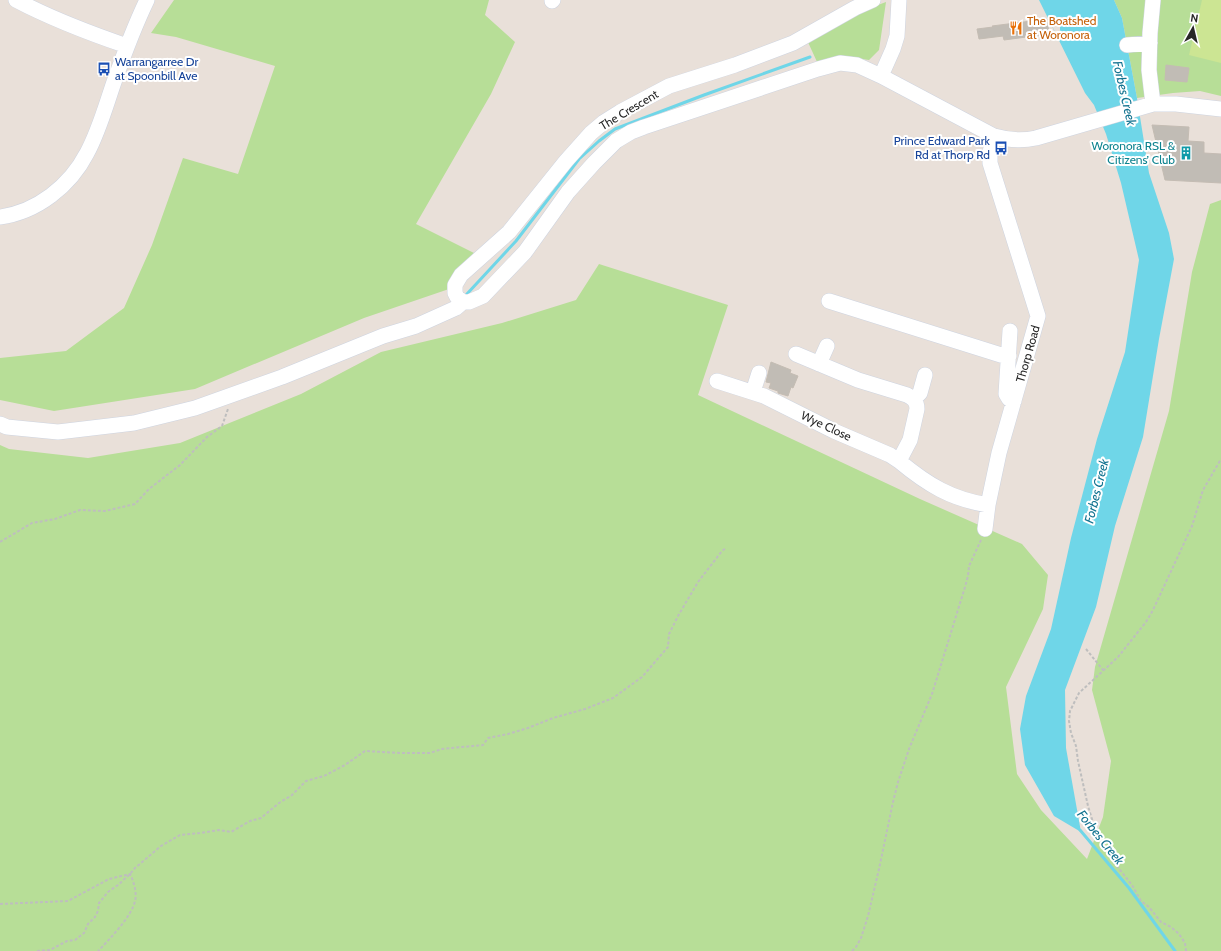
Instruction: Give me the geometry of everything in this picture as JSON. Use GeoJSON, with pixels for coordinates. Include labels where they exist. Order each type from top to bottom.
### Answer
{"type":"FeatureCollection","features":[{"type":"Feature","properties":{"kind":"street"},"geometry":{"type":"LineString","coordinates":[[16,0],[38,12],[126,46]]}},
{"type":"Feature","properties":{"kind":"street"},"geometry":{"type":"LineString","coordinates":[[0,217],[22,212],[47,198],[60,189],[79,166],[94,137],[126,46],[147,0]]}},
{"type":"Feature","properties":{"kind":"street","name":"The Crescent"},"geometry":{"type":"LineString","coordinates":[[873,0],[855,8],[793,43],[735,65],[669,86],[604,122],[592,132],[566,161],[509,232],[461,275],[456,285],[455,293],[457,297],[463,302],[469,302],[483,296],[526,252],[568,192],[594,163],[624,136],[651,125],[840,63],[858,65],[994,136],[1013,139],[1031,139],[1147,106],[1176,104],[1221,109]]}},
{"type":"Feature","properties":{"kind":"street"},"geometry":{"type":"LineString","coordinates":[[881,76],[897,36],[899,0]]}},
{"type":"Feature","properties":{"kind":"street"},"geometry":{"type":"LineString","coordinates":[[1147,106],[1153,0]]}},
{"type":"Feature","properties":{"kind":"street"},"geometry":{"type":"LineString","coordinates":[[1127,45],[1150,42]]}},
{"type":"Feature","properties":{"kind":"street","name":"Thorp Road"},"geometry":{"type":"LineString","coordinates":[[986,530],[988,505],[999,453],[1038,316],[990,163],[990,152],[994,136]]}},
{"type":"Feature","properties":{"kind":"street"},"geometry":{"type":"LineString","coordinates":[[829,300],[1008,356]]}},
{"type":"Feature","properties":{"kind":"street","name":"The Crescent"},"geometry":{"type":"LineString","coordinates":[[0,424],[7,427],[58,432],[134,423],[196,408],[282,377],[383,336],[416,326],[456,308],[463,302]]}},
{"type":"Feature","properties":{"kind":"street"},"geometry":{"type":"LineString","coordinates":[[1010,331],[1006,394],[1009,399],[1014,401]]}},
{"type":"Feature","properties":{"kind":"street"},"geometry":{"type":"LineString","coordinates":[[819,364],[827,346]]}},
{"type":"Feature","properties":{"kind":"street"},"geometry":{"type":"LineString","coordinates":[[796,354],[858,380],[907,395],[914,399],[917,404],[917,409],[910,440],[899,461]]}},
{"type":"Feature","properties":{"kind":"street"},"geometry":{"type":"LineString","coordinates":[[753,392],[759,373]]}},
{"type":"Feature","properties":{"kind":"street"},"geometry":{"type":"LineString","coordinates":[[914,399],[920,393],[925,375]]}},
{"type":"Feature","properties":{"kind":"street","name":"Wye Close"},"geometry":{"type":"LineString","coordinates":[[717,381],[764,396],[834,431],[884,452],[899,461],[923,480],[946,493],[972,502],[988,505]]}},
{"type":"Feature","properties":{"kind":"path"},"geometry":{"type":"LineString","coordinates":[[0,542],[32,523],[56,519],[80,510],[105,511],[135,504],[149,489],[180,465],[207,437],[222,426],[228,412],[231,395]]}},
{"type":"Feature","properties":{"kind":"path"},"geometry":{"type":"LineString","coordinates":[[1186,951],[1185,943],[1179,934],[1171,927],[1161,922],[1152,910],[1141,901],[1132,885],[1109,856],[1095,829],[1088,806],[1076,746],[1071,733],[1069,721],[1070,711],[1079,693],[1118,656],[1146,622],[1153,610],[1192,526],[1204,490],[1221,459]]}},
{"type":"Feature","properties":{"kind":"path"},"geometry":{"type":"LineString","coordinates":[[852,951],[861,938],[868,916],[898,782],[909,749],[932,694],[967,582],[969,566],[986,530]]}},
{"type":"Feature","properties":{"kind":"path"},"geometry":{"type":"LineString","coordinates":[[37,951],[50,950],[67,941],[75,940],[84,933],[88,924],[95,917],[98,911],[99,903],[108,892],[118,885],[161,846],[180,835],[219,830],[231,832],[261,818],[279,802],[292,796],[306,781],[324,776],[345,765],[365,751],[430,753],[442,749],[483,745],[488,738],[528,728],[613,698],[642,677],[668,647],[671,629],[698,582],[726,548]]}},
{"type":"Feature","properties":{"kind":"path"},"geometry":{"type":"LineString","coordinates":[[1086,649],[1103,670]]}},
{"type":"Feature","properties":{"kind":"path"},"geometry":{"type":"LineString","coordinates":[[0,904],[68,901],[109,880],[130,874]]}},
{"type":"Feature","properties":{"kind":"path"},"geometry":{"type":"LineString","coordinates":[[98,951],[111,938],[135,902],[135,891],[130,874]]}},
{"type":"Feature","properties":{"kind":"green space"},"geometry":{"type":"Polygon","coordinates":[[[174,0],[489,0],[485,15],[515,42],[491,94],[416,224],[476,254],[449,289],[364,318],[195,389],[54,411],[0,400],[0,358],[66,351],[124,308],[152,245],[183,158],[238,174],[275,66],[176,37],[151,33],[174,0]]]}},
{"type":"Feature","properties":{"kind":"green space"},"geometry":{"type":"Polygon","coordinates":[[[1114,0],[1221,0],[1221,96],[1200,91],[1137,98],[1122,18],[1114,0]]]}},
{"type":"Feature","properties":{"kind":"green space"},"geometry":{"type":"Polygon","coordinates":[[[1202,0],[1221,0],[1221,63],[1189,55],[1202,0]]]}},
{"type":"Feature","properties":{"kind":"green space"},"geometry":{"type":"Polygon","coordinates":[[[886,2],[879,50],[869,60],[849,57],[818,64],[807,40],[854,14],[886,2]]]}},
{"type":"Feature","properties":{"kind":"green space"},"geometry":{"type":"Polygon","coordinates":[[[1221,200],[1221,951],[0,951],[0,445],[9,449],[88,458],[180,443],[301,394],[381,352],[502,323],[576,300],[599,264],[728,305],[698,395],[920,499],[1022,544],[1048,575],[1043,609],[1006,687],[1017,774],[1041,810],[1087,859],[1103,817],[1111,761],[1092,690],[1095,667],[1169,411],[1192,272],[1210,204],[1221,200]]]}},
{"type":"Feature","properties":{"kind":"water","name":"Forbes Creek"},"geometry":{"type":"Polygon","coordinates":[[[1039,0],[1114,0],[1122,18],[1149,173],[1169,233],[1174,259],[1143,437],[1115,526],[1096,607],[1065,690],[1066,748],[1081,832],[1054,816],[1025,765],[1020,729],[1026,696],[1051,629],[1071,538],[1097,439],[1125,352],[1139,260],[1121,183],[1106,134],[1094,105],[1085,93],[1039,0]]]}},
{"type":"Feature","properties":{"kind":"pier"},"geometry":{"type":"Polygon","coordinates":[[[1065,17],[1066,20],[1060,22],[1060,36],[1057,36],[1048,18],[1065,17]]]}},
{"type":"Feature","properties":{"kind":"building","name":"The Boatshed at Woronora"},"geometry":{"type":"Polygon","coordinates":[[[1047,19],[1049,34],[1004,40],[1003,36],[979,39],[977,29],[1047,19]]]}},
{"type":"Feature","properties":{"kind":"building"},"geometry":{"type":"Polygon","coordinates":[[[1166,65],[1189,68],[1187,82],[1165,80],[1166,65]]]}},
{"type":"Feature","properties":{"kind":"building","name":"Woronora RSL & Citizens’ Club"},"geometry":{"type":"Polygon","coordinates":[[[1152,125],[1189,127],[1188,141],[1204,142],[1204,153],[1221,154],[1221,183],[1165,180],[1152,125]]]}},
{"type":"Feature","properties":{"kind":"building"},"geometry":{"type":"Polygon","coordinates":[[[771,362],[791,370],[790,373],[798,376],[793,388],[791,387],[788,396],[769,388],[771,383],[766,382],[771,362]]]}},
{"type":"Feature","properties":{"kind":"waterway"},"geometry":{"type":"LineString","coordinates":[[466,295],[516,241],[579,159],[615,129],[810,57]]}},
{"type":"Feature","properties":{"kind":"waterway","name":"Forbes Creek"},"geometry":{"type":"LineString","coordinates":[[1080,830],[1129,888],[1175,951]]}},
{"type":"Feature","properties":{"kind":"place","name":"The Boatshed at Woronora"},"geometry":{"type":"Point","coordinates":[1016,28]}},
{"type":"Feature","properties":{"kind":"place","name":"Warrangarree Dr at Spoonbill Ave"},"geometry":{"type":"Point","coordinates":[104,69]}},
{"type":"Feature","properties":{"kind":"place","name":"Prince Edward Park Rd at Thorp Rd"},"geometry":{"type":"Point","coordinates":[1001,148]}},
{"type":"Feature","properties":{"kind":"place","name":"Woronora RSL & Citizens’ Club"},"geometry":{"type":"Point","coordinates":[1186,153]}}]}
